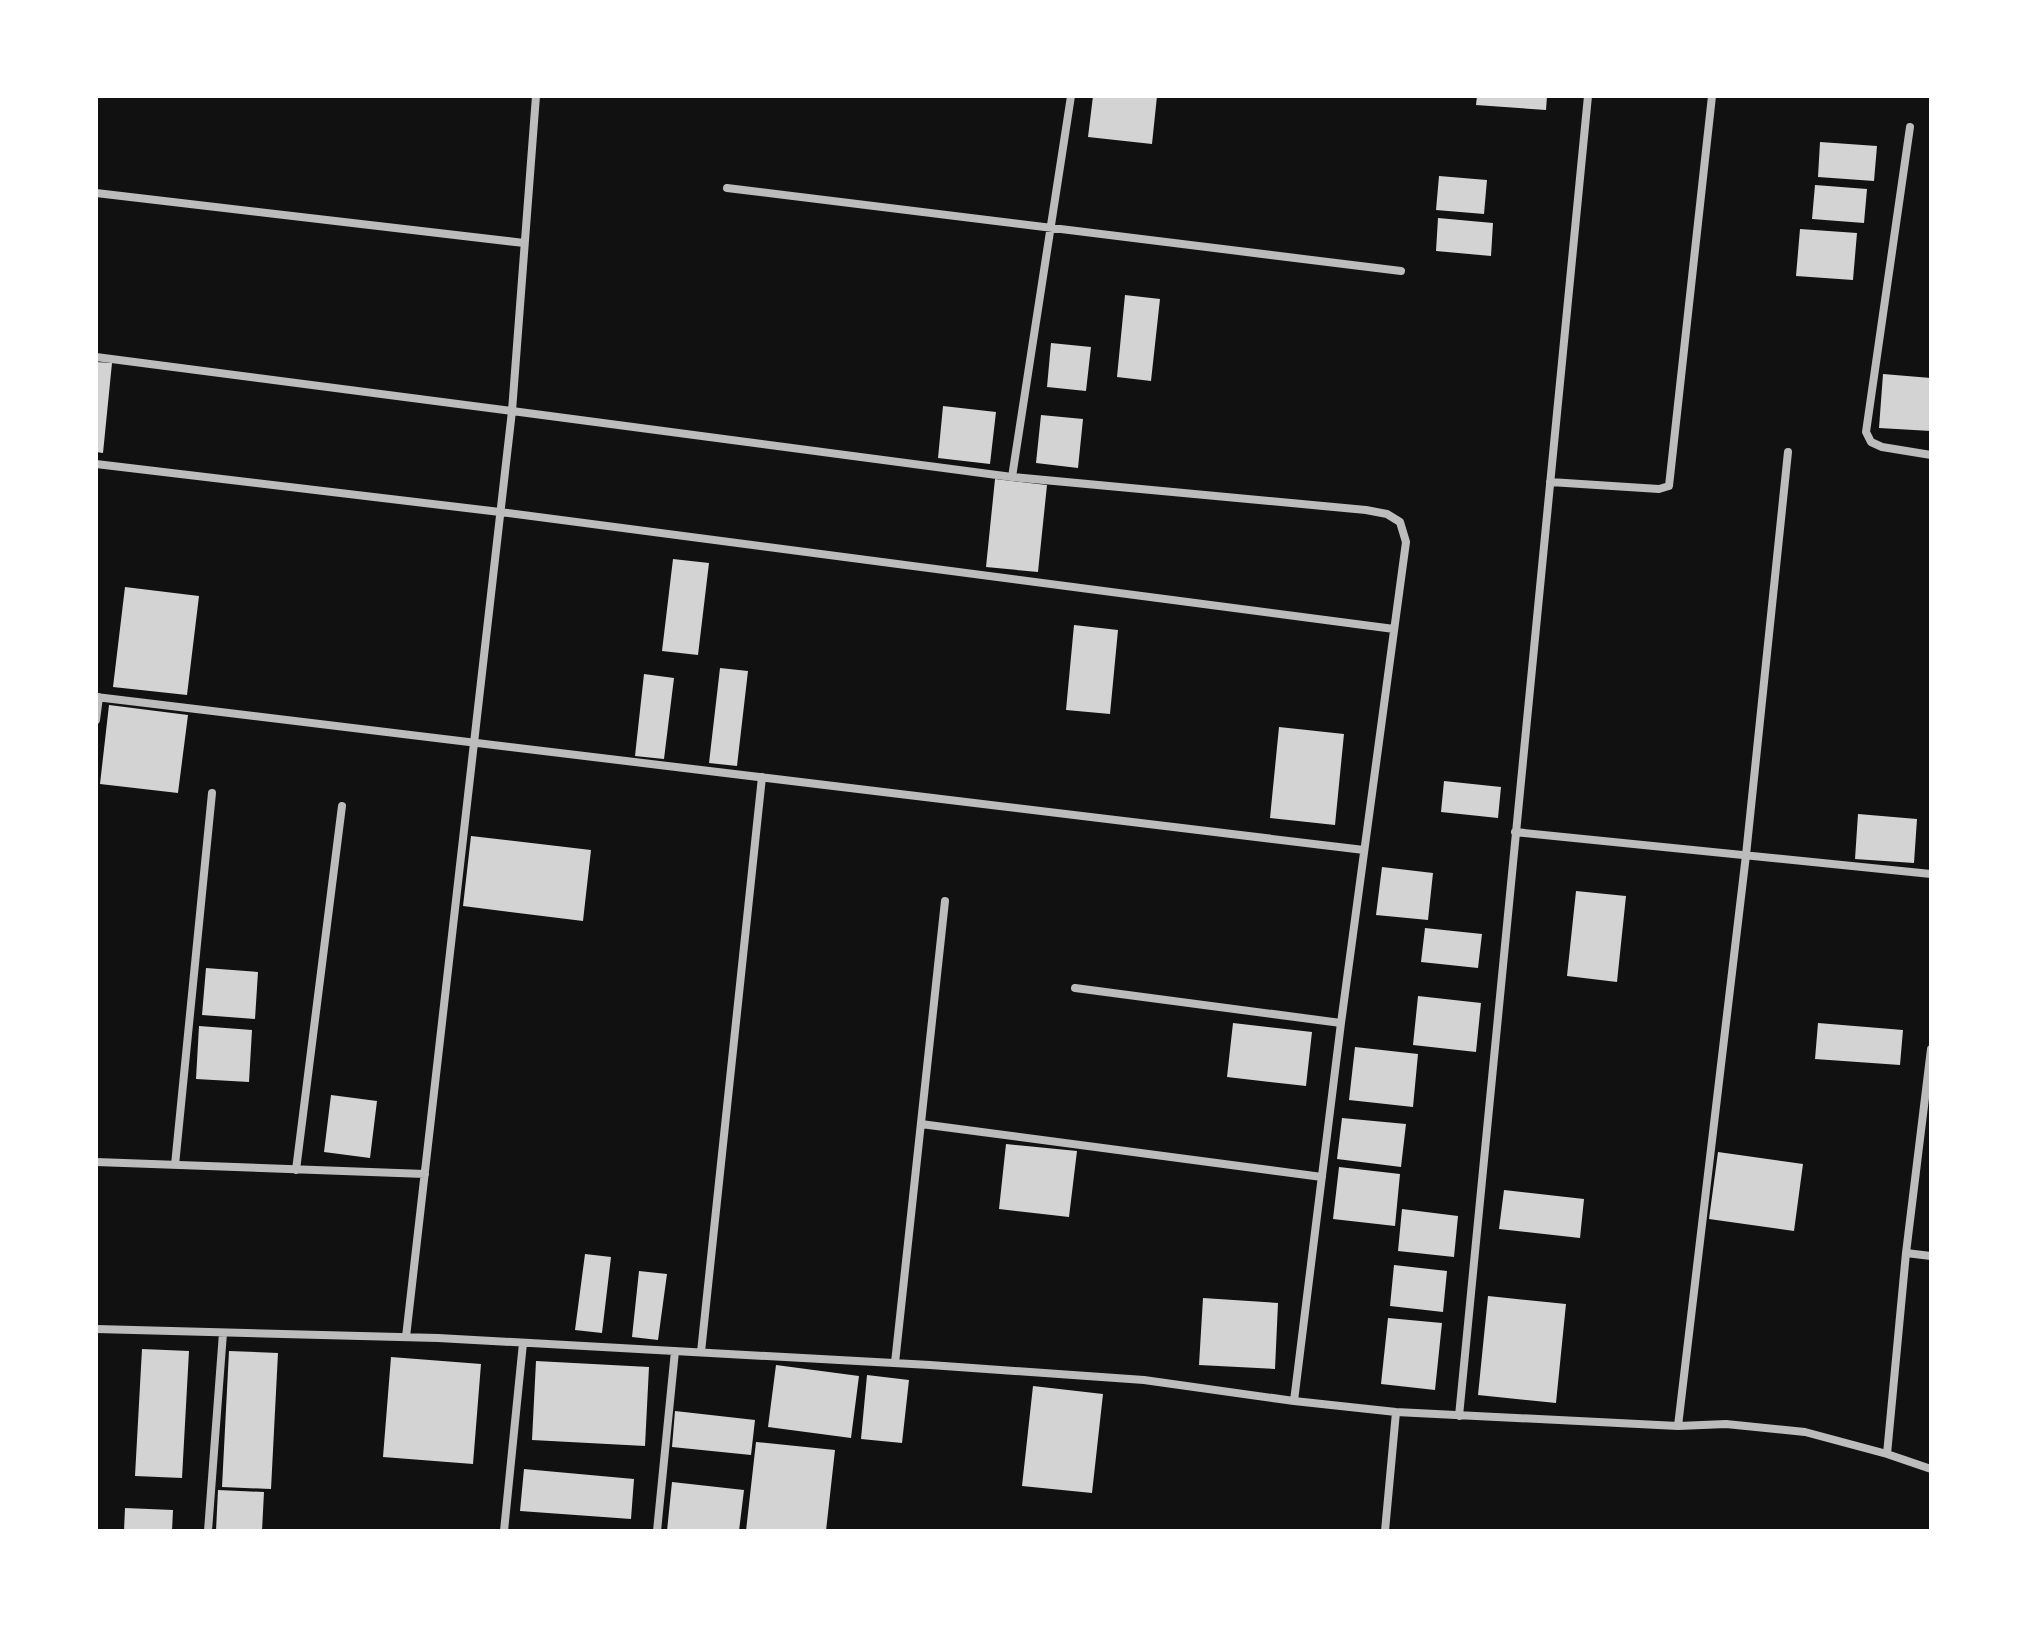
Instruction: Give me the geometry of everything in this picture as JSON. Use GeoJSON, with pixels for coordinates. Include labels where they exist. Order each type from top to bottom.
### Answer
{"type":"FeatureCollection","features":[{"type":"Feature","properties":{"kind":"street"},"geometry":{"type":"LineString","coordinates":[[406,1337],[512,411],[536,96]]}},
{"type":"Feature","properties":{"kind":"street"},"geometry":{"type":"LineString","coordinates":[[1012,477],[1071,96]]}},
{"type":"Feature","properties":{"kind":"street"},"geometry":{"type":"LineString","coordinates":[[1459,1416],[1588,96]]}},
{"type":"Feature","properties":{"kind":"street"},"geometry":{"type":"LineString","coordinates":[[1550,482],[1659,489],[1669,486],[1712,96]]}},
{"type":"Feature","properties":{"kind":"street"},"geometry":{"type":"LineString","coordinates":[[1910,127],[1866,432],[1871,442],[1882,447],[1931,455]]}},
{"type":"Feature","properties":{"kind":"street"},"geometry":{"type":"LineString","coordinates":[[727,188],[1401,271]]}},
{"type":"Feature","properties":{"kind":"street"},"geometry":{"type":"LineString","coordinates":[[96,193],[524,243]]}},
{"type":"Feature","properties":{"kind":"street"},"geometry":{"type":"LineString","coordinates":[[96,357],[1012,477],[1387,514],[1400,522],[1406,542],[1294,1401]]}},
{"type":"Feature","properties":{"kind":"street"},"geometry":{"type":"LineString","coordinates":[[1678,1426],[1746,855],[1788,452]]}},
{"type":"Feature","properties":{"kind":"street"},"geometry":{"type":"LineString","coordinates":[[96,464],[500,512],[1394,629]]}},
{"type":"Feature","properties":{"kind":"street"},"geometry":{"type":"LineString","coordinates":[[96,720],[97,697],[1364,850]]}},
{"type":"Feature","properties":{"kind":"street"},"geometry":{"type":"LineString","coordinates":[[701,1352],[762,777]]}},
{"type":"Feature","properties":{"kind":"street"},"geometry":{"type":"LineString","coordinates":[[175,1165],[212,793]]}},
{"type":"Feature","properties":{"kind":"street"},"geometry":{"type":"LineString","coordinates":[[296,1170],[342,806]]}},
{"type":"Feature","properties":{"kind":"street"},"geometry":{"type":"LineString","coordinates":[[1515,832],[1931,874]]}},
{"type":"Feature","properties":{"kind":"street"},"geometry":{"type":"LineString","coordinates":[[895,1363],[945,901]]}},
{"type":"Feature","properties":{"kind":"street"},"geometry":{"type":"LineString","coordinates":[[1075,988],[1341,1023]]}},
{"type":"Feature","properties":{"kind":"street"},"geometry":{"type":"LineString","coordinates":[[1887,1454],[1906,1253],[1931,1049]]}},
{"type":"Feature","properties":{"kind":"street"},"geometry":{"type":"LineString","coordinates":[[921,1124],[1322,1177]]}},
{"type":"Feature","properties":{"kind":"street"},"geometry":{"type":"LineString","coordinates":[[96,1162],[425,1174]]}},
{"type":"Feature","properties":{"kind":"street"},"geometry":{"type":"LineString","coordinates":[[1906,1253],[1931,1256]]}},
{"type":"Feature","properties":{"kind":"street"},"geometry":{"type":"LineString","coordinates":[[96,1329],[406,1337],[895,1363],[1144,1380],[1396,1412],[1678,1426],[1726,1424],[1805,1432],[1931,1469]]}},
{"type":"Feature","properties":{"kind":"street"},"geometry":{"type":"LineString","coordinates":[[208,1531],[223,1333]]}},
{"type":"Feature","properties":{"kind":"street"},"geometry":{"type":"LineString","coordinates":[[504,1531],[523,1343]]}},
{"type":"Feature","properties":{"kind":"street"},"geometry":{"type":"LineString","coordinates":[[657,1531],[675,1351]]}},
{"type":"Feature","properties":{"kind":"street"},"geometry":{"type":"LineString","coordinates":[[1385,1531],[1396,1412]]}},
{"type":"Feature","properties":{"kind":"building"},"geometry":{"type":"Polygon","coordinates":[[[1093,96],[1157,96],[1152,144],[1088,137],[1093,96]]]}},
{"type":"Feature","properties":{"kind":"building"},"geometry":{"type":"Polygon","coordinates":[[[1477,96],[1547,96],[1546,110],[1476,105],[1477,96]]]}},
{"type":"Feature","properties":{"kind":"building"},"geometry":{"type":"Polygon","coordinates":[[[1820,142],[1877,146],[1874,181],[1818,177],[1820,142]]]}},
{"type":"Feature","properties":{"kind":"building"},"geometry":{"type":"Polygon","coordinates":[[[1439,176],[1487,180],[1484,214],[1436,210],[1439,176]]]}},
{"type":"Feature","properties":{"kind":"building"},"geometry":{"type":"Polygon","coordinates":[[[1815,185],[1867,189],[1864,223],[1812,219],[1815,185]]]}},
{"type":"Feature","properties":{"kind":"building"},"geometry":{"type":"Polygon","coordinates":[[[1438,218],[1493,223],[1491,256],[1436,251],[1438,218]]]}},
{"type":"Feature","properties":{"kind":"building"},"geometry":{"type":"Polygon","coordinates":[[[1800,229],[1857,233],[1853,280],[1796,276],[1800,229]]]}},
{"type":"Feature","properties":{"kind":"building"},"geometry":{"type":"Polygon","coordinates":[[[1125,295],[1160,299],[1151,381],[1117,377],[1125,295]]]}},
{"type":"Feature","properties":{"kind":"building"},"geometry":{"type":"Polygon","coordinates":[[[1051,343],[1091,347],[1086,391],[1047,387],[1051,343]]]}},
{"type":"Feature","properties":{"kind":"building"},"geometry":{"type":"Polygon","coordinates":[[[96,362],[112,363],[103,453],[96,452],[96,362]]]}},
{"type":"Feature","properties":{"kind":"building"},"geometry":{"type":"Polygon","coordinates":[[[1883,374],[1931,378],[1931,431],[1879,428],[1883,374]]]}},
{"type":"Feature","properties":{"kind":"building"},"geometry":{"type":"Polygon","coordinates":[[[943,406],[996,412],[990,464],[938,458],[943,406]]]}},
{"type":"Feature","properties":{"kind":"building"},"geometry":{"type":"Polygon","coordinates":[[[1041,415],[1083,419],[1078,468],[1036,463],[1041,415]]]}},
{"type":"Feature","properties":{"kind":"building"},"geometry":{"type":"Polygon","coordinates":[[[995,479],[1047,485],[1038,572],[986,567],[995,479]]]}},
{"type":"Feature","properties":{"kind":"building"},"geometry":{"type":"Polygon","coordinates":[[[673,559],[709,563],[698,655],[662,651],[673,559]]]}},
{"type":"Feature","properties":{"kind":"building"},"geometry":{"type":"Polygon","coordinates":[[[125,587],[199,596],[187,695],[113,687],[125,587]]]}},
{"type":"Feature","properties":{"kind":"building"},"geometry":{"type":"Polygon","coordinates":[[[1074,625],[1118,630],[1110,714],[1066,710],[1074,625]]]}},
{"type":"Feature","properties":{"kind":"building"},"geometry":{"type":"Polygon","coordinates":[[[720,668],[748,671],[737,766],[709,763],[720,668]]]}},
{"type":"Feature","properties":{"kind":"building"},"geometry":{"type":"Polygon","coordinates":[[[644,674],[674,678],[664,759],[635,756],[644,674]]]}},
{"type":"Feature","properties":{"kind":"building"},"geometry":{"type":"Polygon","coordinates":[[[109,705],[188,715],[178,793],[100,784],[109,705]]]}},
{"type":"Feature","properties":{"kind":"building"},"geometry":{"type":"Polygon","coordinates":[[[1279,727],[1344,734],[1335,825],[1270,818],[1279,727]]]}},
{"type":"Feature","properties":{"kind":"building"},"geometry":{"type":"Polygon","coordinates":[[[1444,781],[1501,787],[1498,818],[1441,812],[1444,781]]]}},
{"type":"Feature","properties":{"kind":"building"},"geometry":{"type":"Polygon","coordinates":[[[1858,814],[1917,819],[1914,863],[1855,859],[1858,814]]]}},
{"type":"Feature","properties":{"kind":"building"},"geometry":{"type":"Polygon","coordinates":[[[471,836],[591,850],[583,921],[463,906],[471,836]]]}},
{"type":"Feature","properties":{"kind":"building"},"geometry":{"type":"Polygon","coordinates":[[[1382,867],[1433,873],[1428,920],[1376,915],[1382,867]]]}},
{"type":"Feature","properties":{"kind":"building"},"geometry":{"type":"Polygon","coordinates":[[[1576,891],[1626,896],[1617,982],[1567,976],[1576,891]]]}},
{"type":"Feature","properties":{"kind":"building"},"geometry":{"type":"Polygon","coordinates":[[[1425,928],[1482,934],[1478,968],[1421,962],[1425,928]]]}},
{"type":"Feature","properties":{"kind":"building"},"geometry":{"type":"Polygon","coordinates":[[[206,968],[258,972],[255,1019],[202,1015],[206,968]]]}},
{"type":"Feature","properties":{"kind":"building"},"geometry":{"type":"Polygon","coordinates":[[[1418,996],[1481,1003],[1476,1052],[1413,1045],[1418,996]]]}},
{"type":"Feature","properties":{"kind":"building"},"geometry":{"type":"Polygon","coordinates":[[[1233,1023],[1312,1032],[1306,1086],[1227,1077],[1233,1023]]]}},
{"type":"Feature","properties":{"kind":"building"},"geometry":{"type":"Polygon","coordinates":[[[1818,1023],[1903,1030],[1900,1065],[1815,1059],[1818,1023]]]}},
{"type":"Feature","properties":{"kind":"building"},"geometry":{"type":"Polygon","coordinates":[[[199,1026],[252,1030],[249,1082],[196,1079],[199,1026]]]}},
{"type":"Feature","properties":{"kind":"building"},"geometry":{"type":"Polygon","coordinates":[[[1355,1047],[1418,1054],[1413,1107],[1349,1100],[1355,1047]]]}},
{"type":"Feature","properties":{"kind":"building"},"geometry":{"type":"Polygon","coordinates":[[[331,1095],[377,1101],[370,1158],[324,1152],[331,1095]]]}},
{"type":"Feature","properties":{"kind":"building"},"geometry":{"type":"Polygon","coordinates":[[[1342,1118],[1406,1124],[1401,1167],[1337,1159],[1342,1118]]]}},
{"type":"Feature","properties":{"kind":"building"},"geometry":{"type":"Polygon","coordinates":[[[1006,1144],[1077,1151],[1069,1217],[999,1209],[1006,1144]]]}},
{"type":"Feature","properties":{"kind":"building"},"geometry":{"type":"Polygon","coordinates":[[[1718,1152],[1803,1164],[1794,1231],[1709,1219],[1718,1152]]]}},
{"type":"Feature","properties":{"kind":"building"},"geometry":{"type":"Polygon","coordinates":[[[1339,1167],[1400,1174],[1395,1226],[1333,1219],[1339,1167]]]}},
{"type":"Feature","properties":{"kind":"building"},"geometry":{"type":"Polygon","coordinates":[[[1504,1190],[1584,1199],[1580,1238],[1499,1229],[1504,1190]]]}},
{"type":"Feature","properties":{"kind":"building"},"geometry":{"type":"Polygon","coordinates":[[[1402,1209],[1458,1216],[1454,1257],[1398,1251],[1402,1209]]]}},
{"type":"Feature","properties":{"kind":"building"},"geometry":{"type":"Polygon","coordinates":[[[585,1254],[611,1257],[602,1333],[575,1330],[585,1254]]]}},
{"type":"Feature","properties":{"kind":"building"},"geometry":{"type":"Polygon","coordinates":[[[1394,1265],[1447,1271],[1443,1312],[1390,1306],[1394,1265]]]}},
{"type":"Feature","properties":{"kind":"building"},"geometry":{"type":"Polygon","coordinates":[[[639,1271],[667,1274],[658,1340],[632,1337],[639,1271]]]}},
{"type":"Feature","properties":{"kind":"building"},"geometry":{"type":"Polygon","coordinates":[[[1488,1296],[1566,1304],[1556,1403],[1478,1395],[1488,1296]]]}},
{"type":"Feature","properties":{"kind":"building"},"geometry":{"type":"Polygon","coordinates":[[[1203,1298],[1278,1303],[1275,1369],[1199,1365],[1203,1298]]]}},
{"type":"Feature","properties":{"kind":"building"},"geometry":{"type":"Polygon","coordinates":[[[1388,1318],[1442,1323],[1435,1390],[1381,1384],[1388,1318]]]}},
{"type":"Feature","properties":{"kind":"building"},"geometry":{"type":"Polygon","coordinates":[[[142,1349],[189,1351],[182,1478],[135,1476],[142,1349]]]}},
{"type":"Feature","properties":{"kind":"building"},"geometry":{"type":"Polygon","coordinates":[[[229,1351],[278,1353],[271,1489],[222,1487],[229,1351]]]}},
{"type":"Feature","properties":{"kind":"building"},"geometry":{"type":"Polygon","coordinates":[[[391,1357],[481,1364],[473,1464],[383,1457],[391,1357]]]}},
{"type":"Feature","properties":{"kind":"building"},"geometry":{"type":"Polygon","coordinates":[[[536,1361],[649,1367],[645,1446],[532,1440],[536,1361]]]}},
{"type":"Feature","properties":{"kind":"building"},"geometry":{"type":"Polygon","coordinates":[[[776,1365],[859,1376],[851,1438],[768,1427],[776,1365]]]}},
{"type":"Feature","properties":{"kind":"building"},"geometry":{"type":"Polygon","coordinates":[[[867,1375],[909,1380],[902,1443],[861,1439],[867,1375]]]}},
{"type":"Feature","properties":{"kind":"building"},"geometry":{"type":"Polygon","coordinates":[[[1033,1386],[1103,1394],[1092,1493],[1022,1486],[1033,1386]]]}},
{"type":"Feature","properties":{"kind":"building"},"geometry":{"type":"Polygon","coordinates":[[[675,1411],[755,1420],[751,1455],[672,1447],[675,1411]]]}},
{"type":"Feature","properties":{"kind":"building"},"geometry":{"type":"Polygon","coordinates":[[[756,1442],[835,1450],[826,1531],[746,1531],[756,1442]]]}},
{"type":"Feature","properties":{"kind":"building"},"geometry":{"type":"Polygon","coordinates":[[[524,1469],[634,1479],[631,1519],[520,1511],[524,1469]]]}},
{"type":"Feature","properties":{"kind":"building"},"geometry":{"type":"Polygon","coordinates":[[[672,1482],[744,1490],[739,1531],[667,1531],[672,1482]]]}},
{"type":"Feature","properties":{"kind":"building"},"geometry":{"type":"Polygon","coordinates":[[[218,1490],[264,1492],[262,1531],[216,1531],[218,1490]]]}},
{"type":"Feature","properties":{"kind":"building"},"geometry":{"type":"Polygon","coordinates":[[[125,1508],[173,1510],[172,1531],[124,1531],[125,1508]]]}}]}
